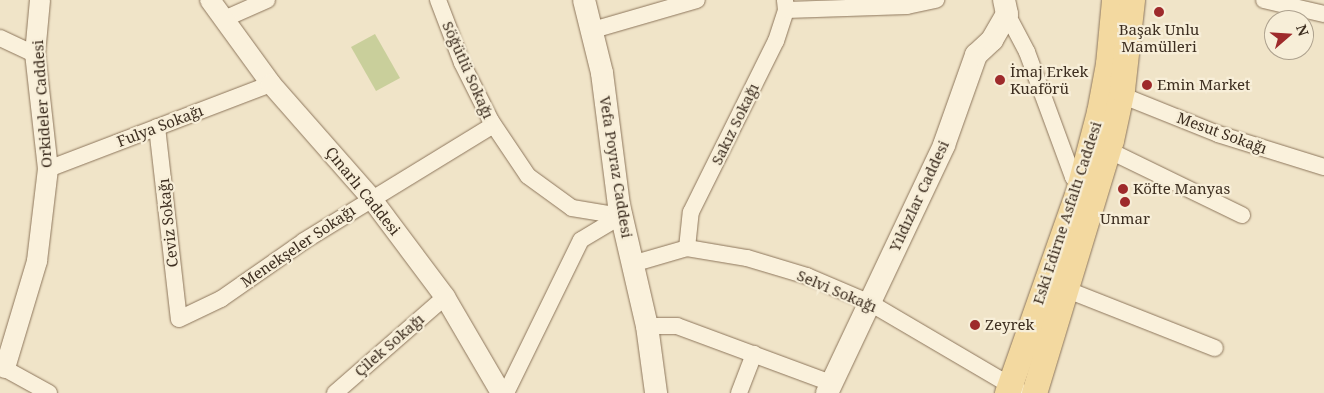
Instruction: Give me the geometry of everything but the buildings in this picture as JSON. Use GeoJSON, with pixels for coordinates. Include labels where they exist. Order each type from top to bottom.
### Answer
{"type":"FeatureCollection","features":[{"type":"Feature","properties":{"kind":"main road","name":"Vefa Poyraz Caddesi"},"geometry":{"type":"LineString","coordinates":[[584,0],[602,73],[621,216],[648,326],[656,393]]}},
{"type":"Feature","properties":{"kind":"main road","name":"Eski Edirne Asfaltı Caddesi"},"geometry":{"type":"LineString","coordinates":[[1034,393],[1065,290],[1087,191],[1108,64],[1114,0]]}},
{"type":"Feature","properties":{"kind":"main road","name":"Eski Edirne Asfaltı Caddesi"},"geometry":{"type":"LineString","coordinates":[[1014,391],[1087,191],[1108,150],[1121,95],[1132,0]]}},
{"type":"Feature","properties":{"kind":"main road","name":"Yıldızlar Caddesi"},"geometry":{"type":"LineString","coordinates":[[829,388],[944,145],[976,55],[992,40],[1005,7]]}},
{"type":"Feature","properties":{"kind":"street","name":"Orkideler Caddesi"},"geometry":{"type":"LineString","coordinates":[[2,372],[37,261],[48,169],[36,54],[40,0]]}},
{"type":"Feature","properties":{"kind":"street","name":"Çınarlı Caddesi"},"geometry":{"type":"LineString","coordinates":[[210,0],[271,84],[371,198],[445,297],[501,393]]}},
{"type":"Feature","properties":{"kind":"street"},"geometry":{"type":"LineString","coordinates":[[224,19],[267,0]]}},
{"type":"Feature","properties":{"kind":"street","name":"Söğütlü Sokağı"},"geometry":{"type":"LineString","coordinates":[[438,0],[462,63],[493,125],[528,176],[572,208],[621,216]]}},
{"type":"Feature","properties":{"kind":"street"},"geometry":{"type":"LineString","coordinates":[[592,30],[697,0]]}},
{"type":"Feature","properties":{"kind":"street"},"geometry":{"type":"LineString","coordinates":[[786,5],[907,6],[936,0]]}},
{"type":"Feature","properties":{"kind":"street"},"geometry":{"type":"LineString","coordinates":[[1264,0],[1324,14]]}},
{"type":"Feature","properties":{"kind":"street","name":"Sakız Sokağı"},"geometry":{"type":"LineString","coordinates":[[687,248],[691,212],[776,41],[786,5]]}},
{"type":"Feature","properties":{"kind":"street"},"geometry":{"type":"LineString","coordinates":[[1005,7],[1087,191]]}},
{"type":"Feature","properties":{"kind":"street"},"geometry":{"type":"LineString","coordinates":[[0,38],[36,54]]}},
{"type":"Feature","properties":{"kind":"street","name":"Fulya Sokağı"},"geometry":{"type":"LineString","coordinates":[[48,169],[271,84]]}},
{"type":"Feature","properties":{"kind":"street","name":"Mesut Sokağı"},"geometry":{"type":"LineString","coordinates":[[1121,95],[1218,134],[1324,167]]}},
{"type":"Feature","properties":{"kind":"street","name":"Menekşeler Sokağı"},"geometry":{"type":"LineString","coordinates":[[179,319],[222,299],[371,198],[493,125]]}},
{"type":"Feature","properties":{"kind":"street","name":"Ceviz Sokağı"},"geometry":{"type":"LineString","coordinates":[[158,127],[179,319]]}},
{"type":"Feature","properties":{"kind":"street"},"geometry":{"type":"LineString","coordinates":[[1108,150],[1242,215]]}},
{"type":"Feature","properties":{"kind":"street"},"geometry":{"type":"LineString","coordinates":[[506,393],[580,240],[621,216]]}},
{"type":"Feature","properties":{"kind":"street","name":"Selvi Sokağı"},"geometry":{"type":"LineString","coordinates":[[632,264],[687,248],[747,258],[808,276],[870,303],[1014,391]]}},
{"type":"Feature","properties":{"kind":"street"},"geometry":{"type":"LineString","coordinates":[[1065,290],[1215,348]]}},
{"type":"Feature","properties":{"kind":"street","name":"Çilek Sokağı"},"geometry":{"type":"LineString","coordinates":[[335,393],[445,297]]}},
{"type":"Feature","properties":{"kind":"street"},"geometry":{"type":"LineString","coordinates":[[648,326],[677,326],[754,354],[829,388]]}},
{"type":"Feature","properties":{"kind":"street"},"geometry":{"type":"LineString","coordinates":[[739,393],[754,354]]}},
{"type":"Feature","properties":{"kind":"street"},"geometry":{"type":"LineString","coordinates":[[2,372],[49,393]]}},
{"type":"Feature","properties":{"kind":"green space"},"geometry":{"type":"Polygon","coordinates":[[[375,34],[400,78],[376,91],[351,47],[375,34]]]}},
{"type":"Feature","properties":{"kind":"place","name":"Başak Unlu Mamülleri"},"geometry":{"type":"Point","coordinates":[1159,12]}},
{"type":"Feature","properties":{"kind":"place","name":"İmaj Erkek Kuaförü"},"geometry":{"type":"Point","coordinates":[1000,80]}},
{"type":"Feature","properties":{"kind":"place","name":"Emin Market"},"geometry":{"type":"Point","coordinates":[1147,85]}},
{"type":"Feature","properties":{"kind":"place","name":"Köfte Manyas"},"geometry":{"type":"Point","coordinates":[1123,189]}},
{"type":"Feature","properties":{"kind":"place","name":"Unmar"},"geometry":{"type":"Point","coordinates":[1125,202]}},
{"type":"Feature","properties":{"kind":"place","name":"Zeyrek"},"geometry":{"type":"Point","coordinates":[975,325]}}]}
